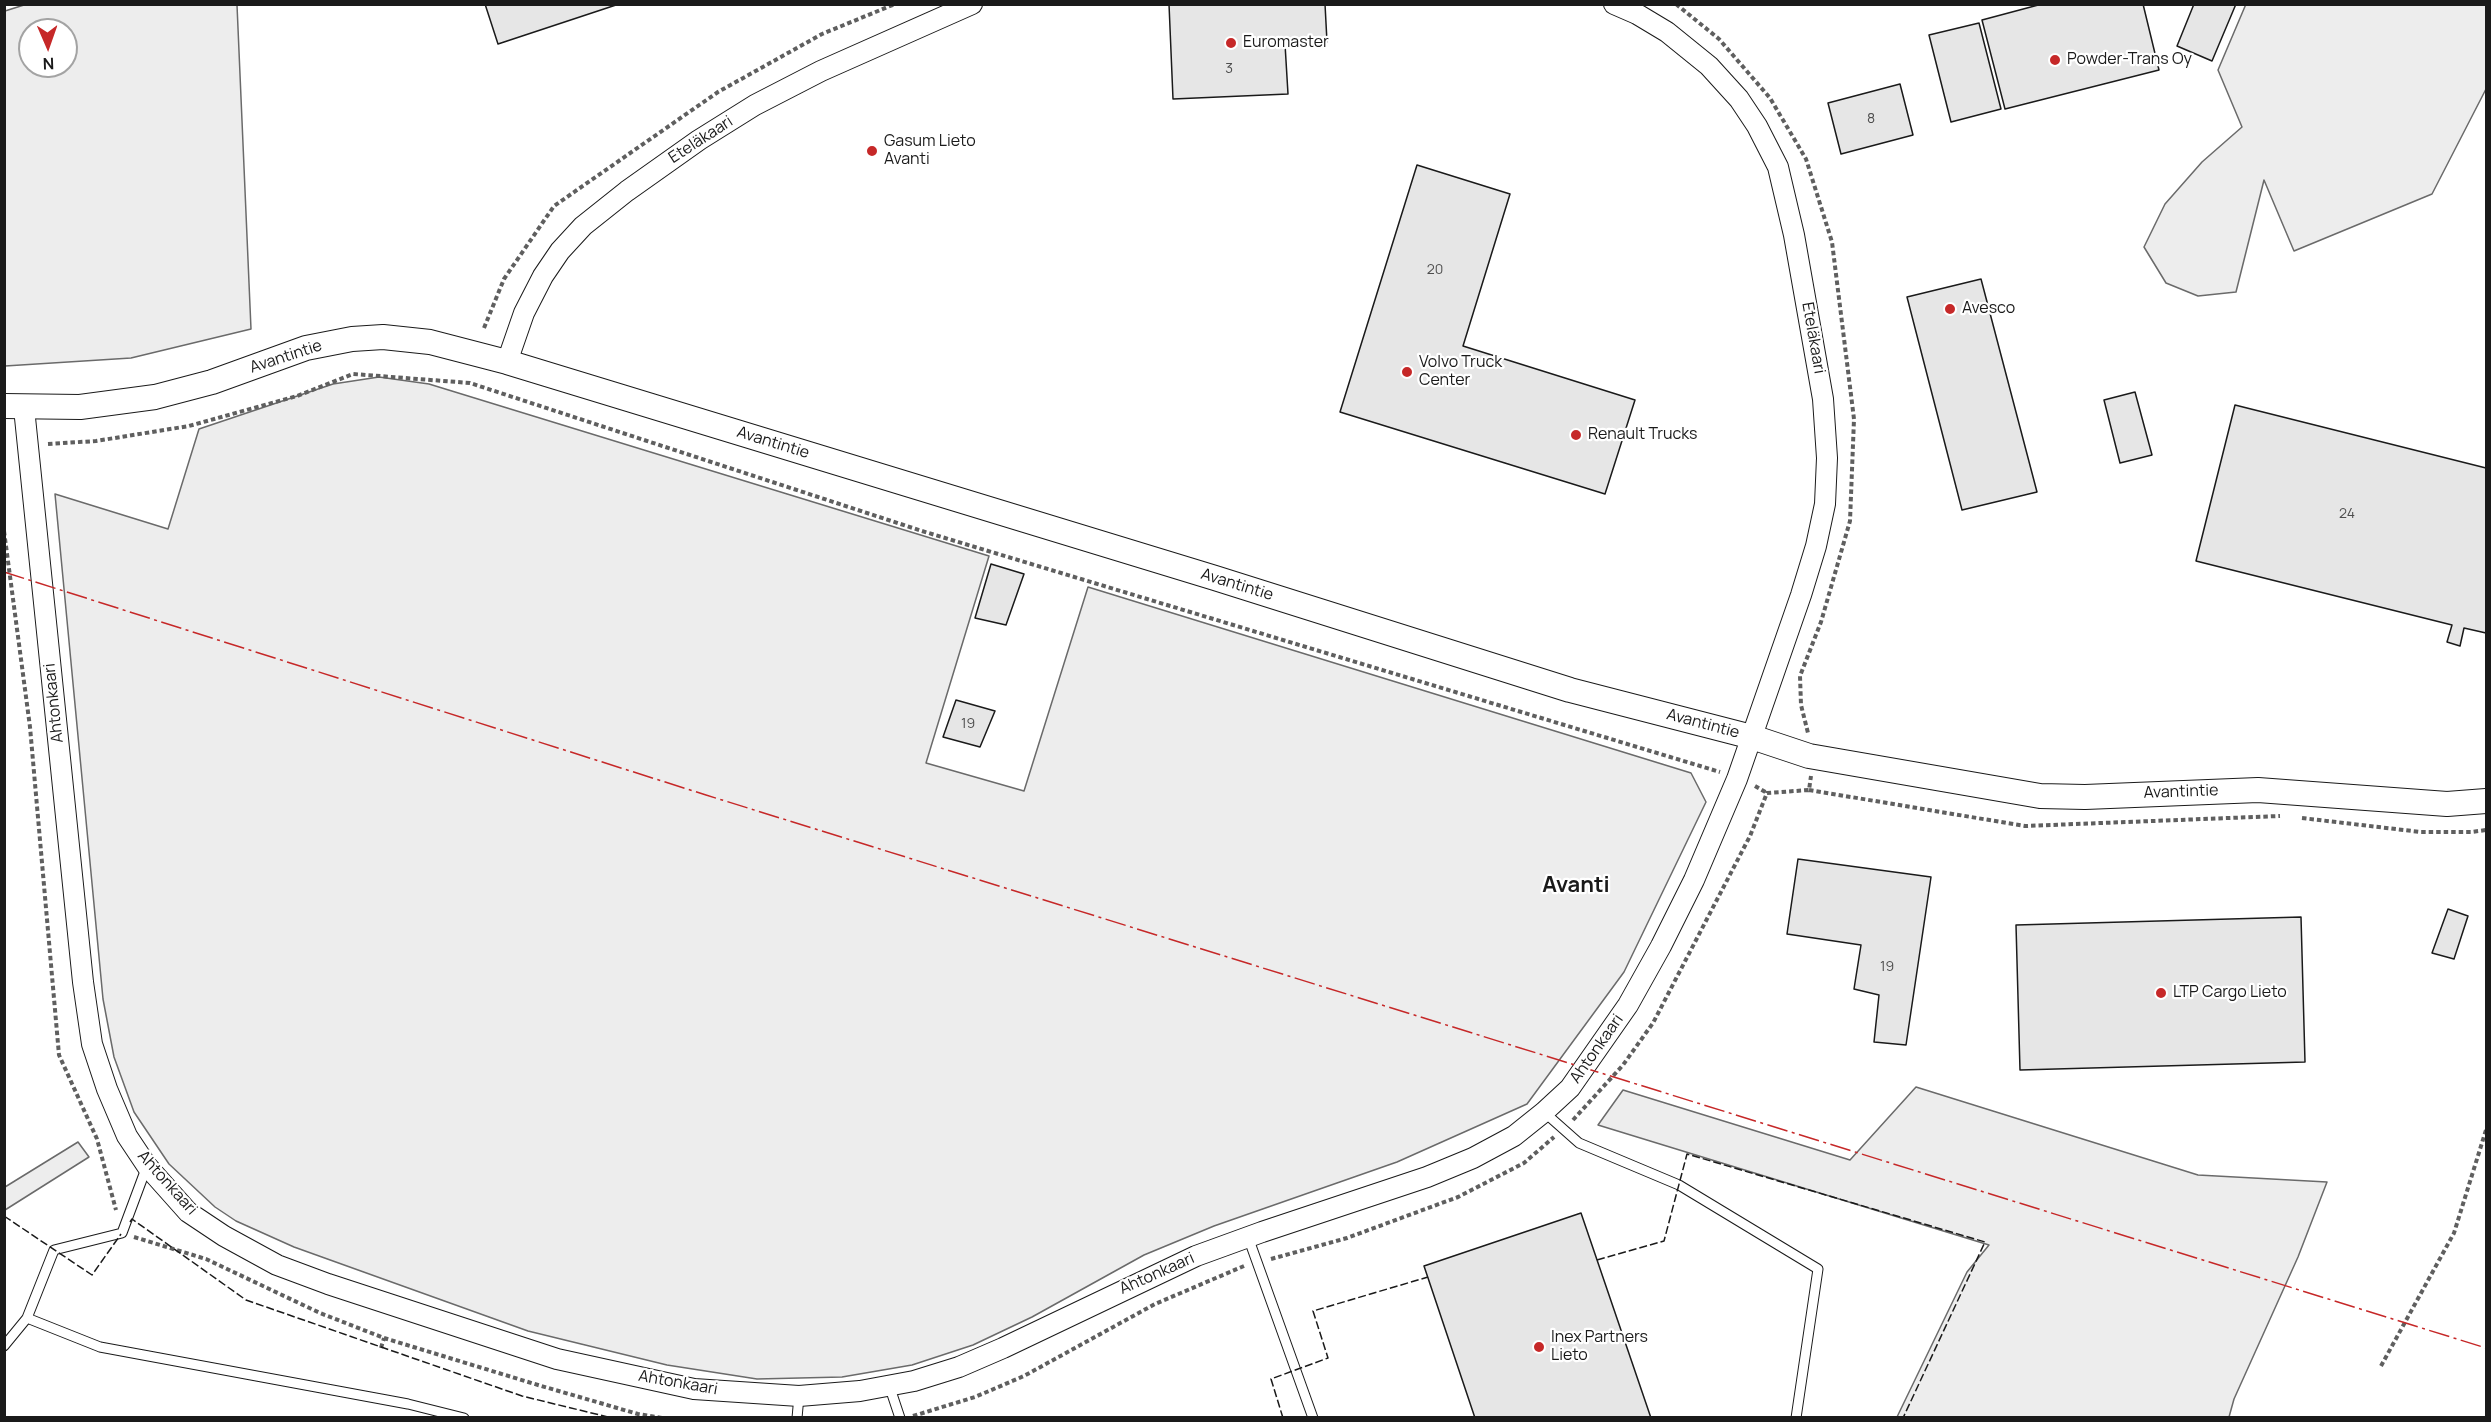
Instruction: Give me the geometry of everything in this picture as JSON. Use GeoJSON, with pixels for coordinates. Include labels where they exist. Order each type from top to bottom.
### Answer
{"type":"FeatureCollection","features":[{"type":"Feature","properties":{"kind":"street","name":"Eteläkaari"},"geometry":{"type":"LineString","coordinates":[[1614,4],[1637,14],[1667,32],[1709,66],[1739,99],[1757,126],[1778,167],[1794,235],[1823,399],[1827,458],[1825,504],[1802,595],[1752,737]]}},
{"type":"Feature","properties":{"kind":"street","name":"Eteläkaari"},"geometry":{"type":"LineString","coordinates":[[507,362],[524,314],[543,276],[560,251],[583,226],[627,191],[699,140],[755,105],[821,71],[960,6]]}},
{"type":"Feature","properties":{"kind":"street","name":"Avantintie"},"geometry":{"type":"LineString","coordinates":[[14,407],[80,406],[155,397],[212,382],[306,348],[352,339],[382,337],[430,342],[507,362],[1215,578],[1570,690],[1752,737],[1809,756],[2040,796],[2085,797],[2258,790],[2447,804],[2487,801]]}},
{"type":"Feature","properties":{"kind":"street","name":"Ahtonkaari"},"geometry":{"type":"LineString","coordinates":[[14,407],[28,445],[81,970],[92,1044],[127,1136],[147,1167],[188,1212],[224,1236],[278,1265],[328,1284],[558,1359],[694,1389],[799,1396],[860,1391],[959,1367],[1196,1256],[1436,1174],[1473,1158],[1514,1136],[1570,1088],[1628,1005],[1694,880],[1737,779],[1752,737]]}},
{"type":"Feature","properties":{"kind":"lane"},"geometry":{"type":"LineString","coordinates":[[1544,1112],[1579,1143],[1678,1185],[1818,1269],[1796,1418]]}},
{"type":"Feature","properties":{"kind":"lane"},"geometry":{"type":"LineString","coordinates":[[4,1346],[27,1318],[54,1250],[122,1233],[147,1167]]}},
{"type":"Feature","properties":{"kind":"lane"},"geometry":{"type":"LineString","coordinates":[[1248,1237],[1313,1418]]}},
{"type":"Feature","properties":{"kind":"lane"},"geometry":{"type":"LineString","coordinates":[[27,1318],[100,1347],[408,1404],[464,1418]]}},
{"type":"Feature","properties":{"kind":"lane"},"geometry":{"type":"LineString","coordinates":[[889,1385],[900,1418]]}},
{"type":"Feature","properties":{"kind":"lane"},"geometry":{"type":"LineString","coordinates":[[797,1418],[799,1396]]}},
{"type":"Feature","properties":{"kind":"path"},"geometry":{"type":"LineString","coordinates":[[28,445],[96,441],[189,426],[297,396],[354,374],[470,383],[933,534],[1716,770]]}},
{"type":"Feature","properties":{"kind":"path"},"geometry":{"type":"LineString","coordinates":[[4,531],[30,727],[59,1055],[97,1139],[122,1233],[207,1259],[320,1313],[384,1338],[638,1414],[662,1418]]}},
{"type":"Feature","properties":{"kind":"path"},"geometry":{"type":"LineString","coordinates":[[1754,786],[1767,793],[1809,790],[1811,775]]}},
{"type":"Feature","properties":{"kind":"path"},"geometry":{"type":"LineString","coordinates":[[906,1418],[975,1396],[1024,1376],[1155,1304],[1231,1270],[1347,1238],[1458,1197],[1524,1163],[1580,1114],[1623,1065],[1653,1023],[1750,837],[1767,793]]}},
{"type":"Feature","properties":{"kind":"path"},"geometry":{"type":"LineString","coordinates":[[2331,822],[2421,832],[2487,830]]}},
{"type":"Feature","properties":{"kind":"path"},"geometry":{"type":"LineString","coordinates":[[2381,1366],[2454,1233],[2487,1130]]}},
{"type":"Feature","properties":{"kind":"path"},"geometry":{"type":"LineString","coordinates":[[381,1348],[384,1338]]}},
{"type":"Feature","properties":{"kind":"shaded area"},"geometry":{"type":"Polygon","coordinates":[[[2246,4],[2486,5],[2486,89],[2432,194],[2294,251],[2264,180],[2236,292],[2198,296],[2166,283],[2144,247],[2165,204],[2202,162],[2242,127],[2218,70],[2246,4]]]}},
{"type":"Feature","properties":{"kind":"shaded area"},"geometry":{"type":"Polygon","coordinates":[[[24,5],[237,5],[251,329],[131,358],[5,366],[5,11],[24,5]]]}},
{"type":"Feature","properties":{"kind":"shaded area"},"geometry":{"type":"Polygon","coordinates":[[[379,377],[429,384],[989,556],[926,763],[1024,791],[1088,587],[1691,773],[1706,802],[1624,972],[1527,1104],[1397,1162],[1214,1226],[1144,1255],[1032,1317],[973,1345],[912,1365],[842,1377],[757,1379],[667,1365],[528,1331],[294,1247],[236,1221],[215,1207],[169,1164],[134,1112],[114,1057],[103,999],[55,494],[168,529],[199,429],[333,384],[379,377]]]}},
{"type":"Feature","properties":{"kind":"shaded area"},"geometry":{"type":"Polygon","coordinates":[[[1916,1087],[2198,1175],[2327,1182],[2298,1257],[2234,1399],[2229,1417],[1897,1417],[1967,1272],[1989,1245],[1598,1125],[1623,1090],[1850,1160],[1916,1087]]]}},
{"type":"Feature","properties":{"kind":"shaded area"},"geometry":{"type":"Polygon","coordinates":[[[78,1142],[89,1157],[5,1210],[5,1187],[78,1142]]]}},
{"type":"Feature","properties":{"kind":"building"},"geometry":{"type":"Polygon","coordinates":[[[485,4],[619,4],[498,44],[485,4]]]}},
{"type":"Feature","properties":{"kind":"building"},"geometry":{"type":"Polygon","coordinates":[[[1169,4],[1325,4],[1327,42],[1285,44],[1288,94],[1173,99],[1169,4]]]}},
{"type":"Feature","properties":{"kind":"building"},"geometry":{"type":"Polygon","coordinates":[[[2042,4],[2143,4],[2159,70],[2005,109],[1982,20],[2042,4]]]}},
{"type":"Feature","properties":{"kind":"building"},"geometry":{"type":"Polygon","coordinates":[[[2194,4],[2236,4],[2212,61],[2177,46],[2194,4]]]}},
{"type":"Feature","properties":{"kind":"building"},"geometry":{"type":"Polygon","coordinates":[[[1979,23],[2001,109],[1951,122],[1929,35],[1979,23]]]}},
{"type":"Feature","properties":{"kind":"building"},"geometry":{"type":"Polygon","coordinates":[[[1900,84],[1913,135],[1841,154],[1828,103],[1900,84]]]}},
{"type":"Feature","properties":{"kind":"building"},"geometry":{"type":"Polygon","coordinates":[[[1417,165],[1510,194],[1463,346],[1635,400],[1605,494],[1340,412],[1417,165]]]}},
{"type":"Feature","properties":{"kind":"building"},"geometry":{"type":"Polygon","coordinates":[[[1981,279],[2037,492],[1962,510],[1907,297],[1981,279]]]}},
{"type":"Feature","properties":{"kind":"building"},"geometry":{"type":"Polygon","coordinates":[[[2135,392],[2152,455],[2120,463],[2104,400],[2135,392]]]}},
{"type":"Feature","properties":{"kind":"building"},"geometry":{"type":"Polygon","coordinates":[[[2235,405],[2486,468],[2486,633],[2464,628],[2460,646],[2447,642],[2452,625],[2196,561],[2235,405]]]}},
{"type":"Feature","properties":{"kind":"building"},"geometry":{"type":"Polygon","coordinates":[[[991,564],[1024,574],[1006,625],[975,618],[991,564]]]}},
{"type":"Feature","properties":{"kind":"building"},"geometry":{"type":"Polygon","coordinates":[[[956,700],[995,711],[980,747],[943,737],[956,700]]]}},
{"type":"Feature","properties":{"kind":"building"},"geometry":{"type":"Polygon","coordinates":[[[1798,859],[1931,877],[1906,1045],[1874,1042],[1879,995],[1854,989],[1861,945],[1787,934],[1798,859]]]}},
{"type":"Feature","properties":{"kind":"building"},"geometry":{"type":"Polygon","coordinates":[[[2448,909],[2468,916],[2454,959],[2432,953],[2448,909]]]}},
{"type":"Feature","properties":{"kind":"building","name":"LTP Cargo Lieto"},"geometry":{"type":"Polygon","coordinates":[[[2301,917],[2305,1062],[2020,1070],[2016,925],[2301,917]]]}},
{"type":"Feature","properties":{"kind":"building","name":"Inex Partners Lieto"},"geometry":{"type":"Polygon","coordinates":[[[1581,1213],[1651,1418],[1475,1418],[1424,1266],[1581,1213]]]}},
{"type":"Feature","properties":{"kind":"fence"},"geometry":{"type":"LineString","coordinates":[[1597,1260],[1664,1241],[1687,1154],[1985,1242],[1903,1418]]}},
{"type":"Feature","properties":{"kind":"fence"},"geometry":{"type":"LineString","coordinates":[[4,1216],[92,1275],[121,1234]]}},
{"type":"Feature","properties":{"kind":"fence"},"geometry":{"type":"LineString","coordinates":[[130,1222],[132,1219],[246,1300],[522,1396],[612,1418]]}},
{"type":"Feature","properties":{"kind":"fence"},"geometry":{"type":"LineString","coordinates":[[1283,1418],[1271,1379],[1328,1358],[1313,1311],[1428,1277]]}},
{"type":"Feature","properties":{"kind":"power"},"geometry":{"type":"LineString","coordinates":[[4,572],[706,795],[2486,1348]]}},
{"type":"Feature","properties":{"kind":"place","name":"Euromaster"},"geometry":{"type":"Point","coordinates":[1231,43]}},
{"type":"Feature","properties":{"kind":"place","name":"Powder-Trans Oy"},"geometry":{"type":"Point","coordinates":[2055,60]}},
{"type":"Feature","properties":{"kind":"place","name":"Gasum Lieto Avanti"},"geometry":{"type":"Point","coordinates":[872,151]}},
{"type":"Feature","properties":{"kind":"place","name":"Avesco"},"geometry":{"type":"Point","coordinates":[1950,309]}},
{"type":"Feature","properties":{"kind":"place","name":"Volvo Truck Center"},"geometry":{"type":"Point","coordinates":[1407,372]}},
{"type":"Feature","properties":{"kind":"place","name":"Renault Trucks"},"geometry":{"type":"Point","coordinates":[1576,435]}},
{"type":"Feature","properties":{"kind":"place","name":"LTP Cargo Lieto"},"geometry":{"type":"Point","coordinates":[2161,993]}},
{"type":"Feature","properties":{"kind":"place","name":"Inex Partners Lieto"},"geometry":{"type":"Point","coordinates":[1539,1347]}},
{"type":"Feature","properties":{"kind":"district","name":"Avanti"},"geometry":{"type":"Point","coordinates":[1576,886]}}]}
